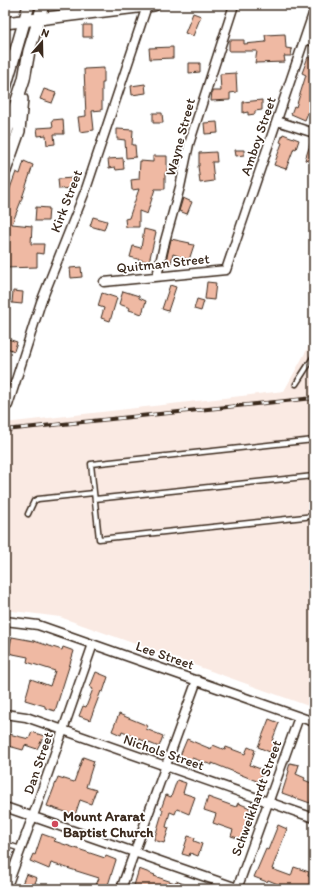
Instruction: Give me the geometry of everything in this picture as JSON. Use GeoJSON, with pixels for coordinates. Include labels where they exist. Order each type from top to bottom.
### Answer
{"type":"FeatureCollection","features":[{"type":"Feature","properties":{"kind":"main road"},"geometry":{"type":"LineString","coordinates":[[5,88],[29,5]]}},
{"type":"Feature","properties":{"kind":"main road"},"geometry":{"type":"LineString","coordinates":[[5,137],[24,79],[42,5]]}},
{"type":"Feature","properties":{"kind":"main road"},"geometry":{"type":"LineString","coordinates":[[5,23],[106,8],[151,5]]}},
{"type":"Feature","properties":{"kind":"main road"},"geometry":{"type":"LineString","coordinates":[[5,65],[15,54]]}},
{"type":"Feature","properties":{"kind":"main road"},"geometry":{"type":"LineString","coordinates":[[5,171],[19,131],[24,79]]}},
{"type":"Feature","properties":{"kind":"street","name":"Kirk Street"},"geometry":{"type":"LineString","coordinates":[[8,405],[41,302],[86,189],[151,5]]}},
{"type":"Feature","properties":{"kind":"street","name":"Wayne Street"},"geometry":{"type":"LineString","coordinates":[[157,276],[180,187],[189,144],[234,5]]}},
{"type":"Feature","properties":{"kind":"street","name":"Amboy Street"},"geometry":{"type":"LineString","coordinates":[[226,270],[314,11]]}},
{"type":"Feature","properties":{"kind":"street"},"geometry":{"type":"LineString","coordinates":[[305,39],[314,42]]}},
{"type":"Feature","properties":{"kind":"street"},"geometry":{"type":"LineString","coordinates":[[277,121],[314,133]]}},
{"type":"Feature","properties":{"kind":"street","name":"Quitman Street"},"geometry":{"type":"LineString","coordinates":[[104,282],[226,270]]}},
{"type":"Feature","properties":{"kind":"street","name":"Lee Street"},"geometry":{"type":"LineString","coordinates":[[5,621],[38,624],[314,722]]}},
{"type":"Feature","properties":{"kind":"street","name":"Dan Street"},"geometry":{"type":"LineString","coordinates":[[6,889],[94,644]]}},
{"type":"Feature","properties":{"kind":"street"},"geometry":{"type":"LineString","coordinates":[[121,889],[197,680]]}},
{"type":"Feature","properties":{"kind":"street","name":"Nichols Street"},"geometry":{"type":"LineString","coordinates":[[5,714],[26,717],[314,818]]}},
{"type":"Feature","properties":{"kind":"street","name":"Schweikhardt Street"},"geometry":{"type":"LineString","coordinates":[[238,889],[299,717]]}},
{"type":"Feature","properties":{"kind":"street"},"geometry":{"type":"LineString","coordinates":[[5,807],[238,889]]}},
{"type":"Feature","properties":{"kind":"lane"},"geometry":{"type":"LineString","coordinates":[[296,384],[314,356]]}},
{"type":"Feature","properties":{"kind":"lane"},"geometry":{"type":"LineString","coordinates":[[314,440],[91,464],[99,538],[314,516]]}},
{"type":"Feature","properties":{"kind":"lane"},"geometry":{"type":"LineString","coordinates":[[95,499],[314,476]]}},
{"type":"Feature","properties":{"kind":"lane"},"geometry":{"type":"LineString","coordinates":[[28,514],[34,501],[38,499],[94,493]]}},
{"type":"Feature","properties":{"kind":"lane"},"geometry":{"type":"LineString","coordinates":[[5,844],[21,849]]}},
{"type":"Feature","properties":{"kind":"shaded area"},"geometry":{"type":"Polygon","coordinates":[[[314,337],[314,708],[60,617],[5,610],[5,423],[284,391],[314,337]]]}},
{"type":"Feature","properties":{"kind":"building"},"geometry":{"type":"Polygon","coordinates":[[[193,13],[201,16],[193,36],[185,33],[193,13]]]}},
{"type":"Feature","properties":{"kind":"building"},"geometry":{"type":"Polygon","coordinates":[[[83,25],[92,25],[92,37],[83,37],[83,25]]]}},
{"type":"Feature","properties":{"kind":"building"},"geometry":{"type":"Polygon","coordinates":[[[285,34],[286,48],[292,49],[291,56],[284,56],[285,62],[255,63],[257,51],[229,51],[229,40],[244,40],[244,44],[266,42],[265,35],[285,34]]]}},
{"type":"Feature","properties":{"kind":"building"},"geometry":{"type":"Polygon","coordinates":[[[173,47],[173,58],[150,59],[149,48],[173,47]]]}},
{"type":"Feature","properties":{"kind":"building"},"geometry":{"type":"Polygon","coordinates":[[[308,57],[314,60],[314,71],[309,86],[314,88],[314,98],[305,120],[291,114],[294,106],[296,107],[306,75],[302,73],[308,57]]]}},
{"type":"Feature","properties":{"kind":"building"},"geometry":{"type":"Polygon","coordinates":[[[189,63],[200,63],[200,72],[189,73],[189,63]]]}},
{"type":"Feature","properties":{"kind":"building"},"geometry":{"type":"Polygon","coordinates":[[[104,68],[104,83],[102,83],[102,110],[92,111],[94,130],[80,132],[78,117],[86,116],[84,69],[104,68]]]}},
{"type":"Feature","properties":{"kind":"building"},"geometry":{"type":"Polygon","coordinates":[[[236,73],[237,92],[230,93],[230,100],[211,101],[212,91],[221,91],[220,74],[236,73]]]}},
{"type":"Feature","properties":{"kind":"building"},"geometry":{"type":"Polygon","coordinates":[[[145,84],[146,93],[132,95],[131,86],[145,84]]]}},
{"type":"Feature","properties":{"kind":"building"},"geometry":{"type":"Polygon","coordinates":[[[44,89],[56,93],[52,103],[40,99],[44,89]]]}},
{"type":"Feature","properties":{"kind":"building"},"geometry":{"type":"Polygon","coordinates":[[[262,100],[262,110],[255,111],[255,114],[248,115],[248,112],[243,113],[243,102],[262,100]]]}},
{"type":"Feature","properties":{"kind":"building"},"geometry":{"type":"Polygon","coordinates":[[[153,113],[162,113],[163,123],[153,123],[153,113]]]}},
{"type":"Feature","properties":{"kind":"building"},"geometry":{"type":"Polygon","coordinates":[[[63,119],[64,134],[54,134],[55,144],[47,145],[46,135],[38,136],[37,128],[53,127],[52,120],[63,119]]]}},
{"type":"Feature","properties":{"kind":"building"},"geometry":{"type":"Polygon","coordinates":[[[217,122],[218,133],[205,134],[204,123],[217,122]]]}},
{"type":"Feature","properties":{"kind":"building"},"geometry":{"type":"Polygon","coordinates":[[[117,129],[133,130],[132,145],[135,145],[136,157],[126,158],[125,140],[117,139],[117,129]]]}},
{"type":"Feature","properties":{"kind":"building"},"geometry":{"type":"Polygon","coordinates":[[[283,134],[299,140],[296,149],[294,148],[286,169],[274,165],[282,143],[280,142],[283,134]]]}},
{"type":"Feature","properties":{"kind":"building"},"geometry":{"type":"Polygon","coordinates":[[[312,138],[314,138],[314,163],[305,160],[312,138]]]}},
{"type":"Feature","properties":{"kind":"building"},"geometry":{"type":"Polygon","coordinates":[[[235,150],[244,150],[244,155],[236,156],[235,150]]]}},
{"type":"Feature","properties":{"kind":"building"},"geometry":{"type":"Polygon","coordinates":[[[216,152],[217,162],[212,162],[214,181],[200,183],[198,166],[199,153],[216,152]]]}},
{"type":"Feature","properties":{"kind":"building"},"geometry":{"type":"Polygon","coordinates":[[[153,156],[167,156],[165,189],[155,189],[147,214],[139,211],[139,227],[126,227],[125,219],[129,218],[139,189],[132,190],[131,180],[139,179],[140,161],[153,162],[153,156]]]}},
{"type":"Feature","properties":{"kind":"building"},"geometry":{"type":"Polygon","coordinates":[[[123,158],[124,169],[116,170],[115,167],[109,168],[108,159],[123,158]]]}},
{"type":"Feature","properties":{"kind":"building"},"geometry":{"type":"Polygon","coordinates":[[[24,161],[33,165],[12,224],[32,226],[31,244],[44,244],[43,254],[37,253],[37,267],[5,268],[5,202],[16,172],[20,174],[24,161]]]}},
{"type":"Feature","properties":{"kind":"building"},"geometry":{"type":"Polygon","coordinates":[[[74,178],[74,188],[59,189],[58,179],[74,178]]]}},
{"type":"Feature","properties":{"kind":"building"},"geometry":{"type":"Polygon","coordinates":[[[183,198],[192,202],[187,214],[179,211],[183,198]]]}},
{"type":"Feature","properties":{"kind":"building"},"geometry":{"type":"Polygon","coordinates":[[[36,207],[49,208],[48,221],[35,221],[36,207]]]}},
{"type":"Feature","properties":{"kind":"building"},"geometry":{"type":"Polygon","coordinates":[[[93,217],[107,221],[104,230],[90,226],[93,217]]]}},
{"type":"Feature","properties":{"kind":"building"},"geometry":{"type":"Polygon","coordinates":[[[144,229],[156,232],[149,262],[130,257],[133,246],[141,248],[144,229]]]}},
{"type":"Feature","properties":{"kind":"building"},"geometry":{"type":"Polygon","coordinates":[[[171,239],[194,245],[189,260],[173,254],[170,267],[165,266],[171,239]]]}},
{"type":"Feature","properties":{"kind":"building"},"geometry":{"type":"Polygon","coordinates":[[[81,267],[82,277],[71,278],[70,268],[81,267]]]}},
{"type":"Feature","properties":{"kind":"building"},"geometry":{"type":"Polygon","coordinates":[[[207,282],[216,283],[214,300],[205,299],[207,282]]]}},
{"type":"Feature","properties":{"kind":"building"},"geometry":{"type":"Polygon","coordinates":[[[170,285],[176,287],[168,311],[162,309],[170,285]]]}},
{"type":"Feature","properties":{"kind":"building"},"geometry":{"type":"Polygon","coordinates":[[[13,291],[23,292],[22,304],[12,303],[13,291]]]}},
{"type":"Feature","properties":{"kind":"building"},"geometry":{"type":"Polygon","coordinates":[[[123,291],[139,296],[139,298],[146,301],[142,314],[129,310],[130,308],[119,304],[123,291]]]}},
{"type":"Feature","properties":{"kind":"building"},"geometry":{"type":"Polygon","coordinates":[[[102,293],[117,298],[110,321],[101,318],[104,308],[98,306],[102,293]]]}},
{"type":"Feature","properties":{"kind":"building"},"geometry":{"type":"Polygon","coordinates":[[[197,299],[204,301],[201,311],[194,309],[197,299]]]}},
{"type":"Feature","properties":{"kind":"building"},"geometry":{"type":"Polygon","coordinates":[[[5,338],[17,342],[14,351],[5,347],[5,338]]]}},
{"type":"Feature","properties":{"kind":"building"},"geometry":{"type":"Polygon","coordinates":[[[12,637],[34,641],[62,650],[63,647],[74,651],[55,711],[45,708],[45,706],[25,700],[31,679],[50,686],[55,671],[27,662],[28,657],[8,653],[12,637]]]}},
{"type":"Feature","properties":{"kind":"building"},"geometry":{"type":"Polygon","coordinates":[[[96,672],[108,677],[90,720],[79,716],[83,706],[86,707],[93,689],[90,687],[96,672]]]}},
{"type":"Feature","properties":{"kind":"building"},"geometry":{"type":"Polygon","coordinates":[[[119,714],[148,726],[146,729],[163,736],[159,747],[122,732],[121,735],[112,731],[119,714]]]}},
{"type":"Feature","properties":{"kind":"building"},"geometry":{"type":"Polygon","coordinates":[[[269,719],[279,723],[272,741],[276,742],[272,753],[258,747],[269,719]]]}},
{"type":"Feature","properties":{"kind":"building"},"geometry":{"type":"Polygon","coordinates":[[[32,732],[44,736],[37,749],[25,745],[23,750],[5,745],[5,733],[29,739],[32,732]]]}},
{"type":"Feature","properties":{"kind":"building"},"geometry":{"type":"Polygon","coordinates":[[[187,739],[211,749],[213,745],[225,750],[226,747],[245,754],[248,747],[255,750],[250,765],[263,770],[259,782],[212,763],[212,765],[192,758],[190,763],[179,758],[187,739]]]}},
{"type":"Feature","properties":{"kind":"building"},"geometry":{"type":"Polygon","coordinates":[[[83,757],[94,761],[86,787],[96,790],[91,804],[80,800],[75,815],[47,806],[58,777],[74,782],[83,757]]]}},
{"type":"Feature","properties":{"kind":"building"},"geometry":{"type":"Polygon","coordinates":[[[290,763],[299,765],[296,774],[305,778],[304,780],[314,784],[314,793],[310,803],[282,793],[290,763]]]}},
{"type":"Feature","properties":{"kind":"building"},"geometry":{"type":"Polygon","coordinates":[[[177,780],[186,783],[183,793],[195,797],[189,814],[177,809],[175,814],[170,812],[166,827],[169,828],[164,843],[154,840],[163,810],[161,809],[166,795],[171,797],[177,780]]]}},
{"type":"Feature","properties":{"kind":"building"},"geometry":{"type":"Polygon","coordinates":[[[208,797],[236,807],[238,803],[250,808],[247,817],[251,818],[244,840],[231,836],[233,830],[213,823],[216,814],[204,810],[208,797]]]}},
{"type":"Feature","properties":{"kind":"building"},"geometry":{"type":"Polygon","coordinates":[[[278,825],[287,829],[272,869],[291,876],[294,867],[309,872],[308,876],[314,878],[314,889],[290,889],[268,880],[267,882],[254,877],[266,849],[268,850],[278,825]]]}},
{"type":"Feature","properties":{"kind":"building"},"geometry":{"type":"Polygon","coordinates":[[[42,834],[56,839],[54,841],[105,858],[106,856],[116,860],[107,888],[96,885],[99,878],[51,863],[49,869],[30,861],[33,854],[35,855],[42,834]]]}},
{"type":"Feature","properties":{"kind":"building"},"geometry":{"type":"Polygon","coordinates":[[[188,836],[195,838],[194,841],[202,844],[198,856],[190,853],[189,856],[182,854],[188,836]]]}},
{"type":"Feature","properties":{"kind":"building"},"geometry":{"type":"Polygon","coordinates":[[[139,869],[155,875],[154,876],[175,883],[176,881],[196,889],[133,889],[139,869]]]}},
{"type":"Feature","properties":{"kind":"building"},"geometry":{"type":"Polygon","coordinates":[[[26,874],[37,878],[35,883],[50,889],[20,889],[26,874]]]}},
{"type":"Feature","properties":{"kind":"railway"},"geometry":{"type":"LineString","coordinates":[[5,430],[314,398]]}},
{"type":"Feature","properties":{"kind":"place","name":"Mount Ararat Baptist Church"},"geometry":{"type":"Point","coordinates":[55,824]}}]}
